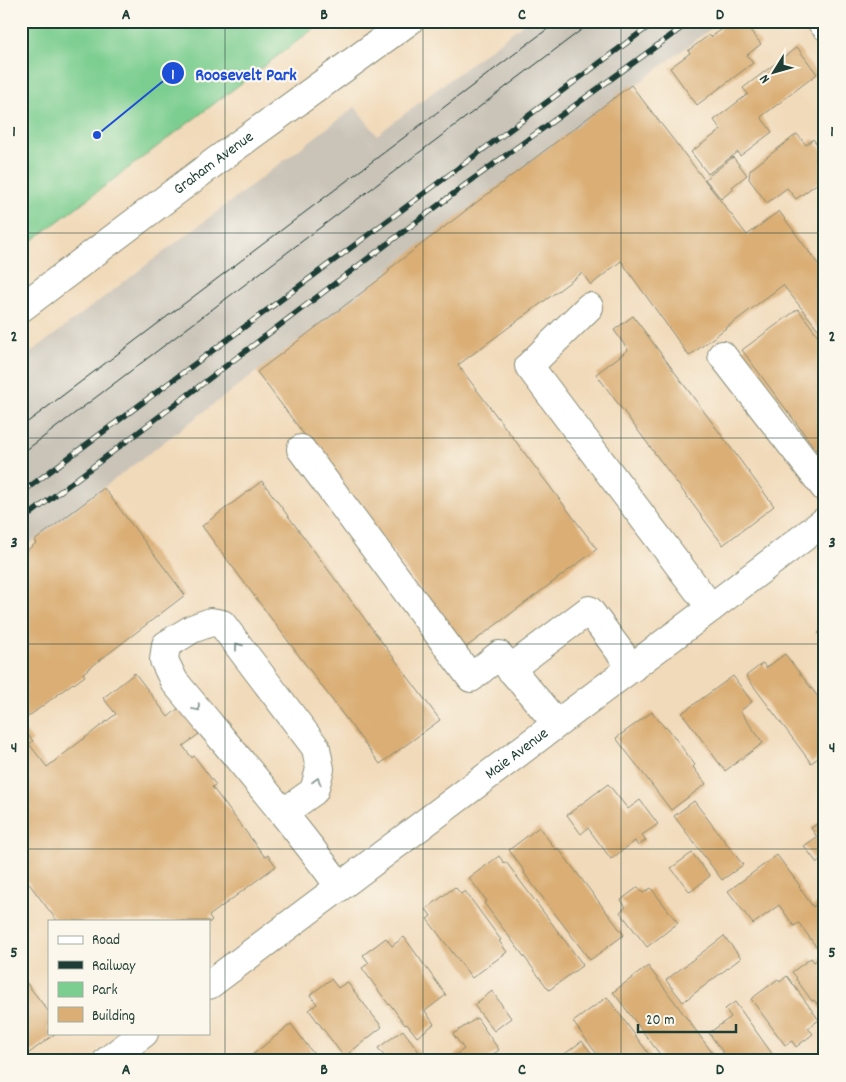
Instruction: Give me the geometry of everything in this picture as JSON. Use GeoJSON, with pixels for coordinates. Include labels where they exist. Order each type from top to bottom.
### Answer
{"type":"FeatureCollection","features":[{"type":"Feature","properties":{"kind":"street","name":"Graham Avenue"},"geometry":{"type":"LineString","coordinates":[[21,308],[216,161],[409,21]]}},
{"type":"Feature","properties":{"kind":"street"},"geometry":{"type":"LineString","coordinates":[[821,21],[825,26]]}},
{"type":"Feature","properties":{"kind":"street"},"geometry":{"type":"LineString","coordinates":[[589,308],[529,366],[711,608]]}},
{"type":"Feature","properties":{"kind":"street"},"geometry":{"type":"LineString","coordinates":[[722,355],[825,488]]}},
{"type":"Feature","properties":{"kind":"street"},"geometry":{"type":"LineString","coordinates":[[301,450],[471,678],[499,655],[556,724]]}},
{"type":"Feature","properties":{"kind":"street","name":"Maie Avenue"},"geometry":{"type":"LineString","coordinates":[[210,984],[825,521]]}},
{"type":"Feature","properties":{"kind":"street"},"geometry":{"type":"LineString","coordinates":[[510,668],[589,610],[632,668]]}},
{"type":"Feature","properties":{"kind":"street"},"geometry":{"type":"LineString","coordinates":[[283,813],[314,791],[320,770],[316,748],[222,624],[211,622],[192,628],[166,645],[164,660],[174,681],[283,813],[340,887]]}},
{"type":"Feature","properties":{"kind":"street"},"geometry":{"type":"LineString","coordinates":[[107,1061],[143,1034]]}},
{"type":"Feature","properties":{"kind":"shaded area"},"geometry":{"type":"Polygon","coordinates":[[[527,21],[721,21],[21,550],[21,360],[355,107],[377,135],[527,21]]]}},
{"type":"Feature","properties":{"kind":"green space"},"geometry":{"type":"Polygon","coordinates":[[[21,21],[324,21],[21,249],[21,21]]]}},
{"type":"Feature","properties":{"kind":"building"},"geometry":{"type":"Polygon","coordinates":[[[729,21],[743,21],[761,44],[747,55],[753,63],[697,105],[670,68],[690,53],[688,51],[709,35],[711,37],[721,30],[719,29],[729,21]]]}},
{"type":"Feature","properties":{"kind":"building"},"geometry":{"type":"Polygon","coordinates":[[[797,47],[817,74],[761,117],[772,132],[740,156],[738,152],[708,174],[691,152],[721,130],[714,120],[748,94],[743,88],[797,47]]]}},
{"type":"Feature","properties":{"kind":"building"},"geometry":{"type":"Polygon","coordinates":[[[631,85],[747,235],[779,211],[818,264],[825,259],[825,324],[818,329],[783,285],[689,356],[621,261],[591,285],[582,273],[458,365],[597,549],[465,648],[257,372],[631,85]]]}},
{"type":"Feature","properties":{"kind":"building"},"geometry":{"type":"Polygon","coordinates":[[[797,134],[806,145],[813,139],[825,154],[825,161],[820,164],[825,170],[825,178],[796,199],[787,188],[767,203],[749,179],[750,170],[797,134]]]}},
{"type":"Feature","properties":{"kind":"building"},"geometry":{"type":"Polygon","coordinates":[[[733,157],[747,175],[721,199],[705,179],[733,157]]]}},
{"type":"Feature","properties":{"kind":"building"},"geometry":{"type":"Polygon","coordinates":[[[798,309],[825,345],[825,462],[742,350],[798,309]]]}},
{"type":"Feature","properties":{"kind":"building"},"geometry":{"type":"Polygon","coordinates":[[[633,316],[774,506],[723,545],[596,374],[628,350],[614,330],[633,316]]]}},
{"type":"Feature","properties":{"kind":"building"},"geometry":{"type":"Polygon","coordinates":[[[262,481],[440,720],[380,764],[202,526],[262,481]]]}},
{"type":"Feature","properties":{"kind":"building"},"geometry":{"type":"Polygon","coordinates":[[[104,488],[185,595],[83,673],[85,676],[21,722],[21,555],[36,543],[34,541],[104,488]]]}},
{"type":"Feature","properties":{"kind":"building"},"geometry":{"type":"Polygon","coordinates":[[[825,628],[825,642],[818,633],[825,628]]]}},
{"type":"Feature","properties":{"kind":"building"},"geometry":{"type":"Polygon","coordinates":[[[785,654],[825,706],[825,724],[818,728],[825,737],[825,753],[811,763],[746,676],[763,663],[766,668],[785,654]]]}},
{"type":"Feature","properties":{"kind":"building"},"geometry":{"type":"Polygon","coordinates":[[[135,673],[168,717],[179,708],[199,734],[183,746],[192,758],[194,756],[216,785],[212,787],[265,857],[268,855],[276,866],[209,916],[212,920],[210,922],[210,920],[56,920],[21,873],[21,734],[25,731],[33,741],[29,744],[47,767],[116,714],[103,698],[135,673]]]}},
{"type":"Feature","properties":{"kind":"building"},"geometry":{"type":"Polygon","coordinates":[[[733,676],[752,702],[740,711],[763,743],[725,771],[682,713],[733,676]]]}},
{"type":"Feature","properties":{"kind":"building"},"geometry":{"type":"Polygon","coordinates":[[[652,712],[665,728],[667,727],[695,765],[693,767],[706,784],[671,810],[616,738],[652,712]]]}},
{"type":"Feature","properties":{"kind":"building"},"geometry":{"type":"Polygon","coordinates":[[[608,784],[628,809],[640,800],[658,824],[642,835],[646,840],[638,846],[635,841],[611,859],[588,828],[581,834],[567,815],[608,784]]]}},
{"type":"Feature","properties":{"kind":"building"},"geometry":{"type":"Polygon","coordinates":[[[694,801],[743,865],[722,880],[674,816],[694,801]]]}},
{"type":"Feature","properties":{"kind":"building"},"geometry":{"type":"Polygon","coordinates":[[[825,818],[825,857],[817,863],[804,846],[817,837],[811,828],[825,818]]]}},
{"type":"Feature","properties":{"kind":"building"},"geometry":{"type":"Polygon","coordinates":[[[539,827],[556,850],[558,848],[624,935],[590,960],[524,873],[509,850],[539,827]]]}},
{"type":"Feature","properties":{"kind":"building"},"geometry":{"type":"Polygon","coordinates":[[[692,853],[710,876],[690,892],[671,868],[692,853]]]}},
{"type":"Feature","properties":{"kind":"building"},"geometry":{"type":"Polygon","coordinates":[[[777,855],[813,907],[818,903],[825,913],[825,942],[817,948],[799,923],[794,926],[779,905],[753,924],[728,891],[777,855]]]}},
{"type":"Feature","properties":{"kind":"building"},"geometry":{"type":"Polygon","coordinates":[[[499,856],[504,863],[506,862],[583,965],[549,990],[484,903],[487,901],[469,878],[499,856]]]}},
{"type":"Feature","properties":{"kind":"building"},"geometry":{"type":"Polygon","coordinates":[[[455,887],[461,894],[465,891],[501,940],[499,941],[507,952],[472,978],[427,919],[431,916],[426,909],[455,887]]]}},
{"type":"Feature","properties":{"kind":"building"},"geometry":{"type":"Polygon","coordinates":[[[638,887],[643,893],[651,888],[678,923],[647,947],[620,912],[626,907],[621,900],[638,887]]]}},
{"type":"Feature","properties":{"kind":"building"},"geometry":{"type":"Polygon","coordinates":[[[724,936],[741,958],[683,1002],[666,980],[724,936]]]}},
{"type":"Feature","properties":{"kind":"building"},"geometry":{"type":"Polygon","coordinates":[[[404,937],[446,995],[425,1011],[434,1024],[417,1037],[389,1005],[362,968],[369,963],[363,955],[386,938],[392,946],[404,937]]]}},
{"type":"Feature","properties":{"kind":"building"},"geometry":{"type":"Polygon","coordinates":[[[825,954],[825,1014],[814,1000],[812,1001],[792,972],[811,958],[814,962],[825,954]]]}},
{"type":"Feature","properties":{"kind":"building"},"geometry":{"type":"Polygon","coordinates":[[[648,966],[714,1055],[711,1057],[714,1061],[665,1061],[613,992],[648,966]]]}},
{"type":"Feature","properties":{"kind":"building"},"geometry":{"type":"Polygon","coordinates":[[[21,976],[48,1011],[48,1034],[55,1034],[21,1059],[21,976]]]}},
{"type":"Feature","properties":{"kind":"building"},"geometry":{"type":"Polygon","coordinates":[[[787,976],[819,1020],[808,1028],[813,1034],[796,1047],[792,1041],[785,1045],[751,999],[778,979],[780,982],[787,976]]]}},
{"type":"Feature","properties":{"kind":"building"},"geometry":{"type":"Polygon","coordinates":[[[331,979],[338,988],[347,982],[382,1027],[344,1057],[309,1010],[317,1004],[310,995],[331,979]]]}},
{"type":"Feature","properties":{"kind":"building"},"geometry":{"type":"Polygon","coordinates":[[[492,991],[511,1018],[494,1031],[474,1005],[492,991]]]}},
{"type":"Feature","properties":{"kind":"building"},"geometry":{"type":"Polygon","coordinates":[[[607,997],[654,1061],[602,1061],[573,1022],[607,997]]]}},
{"type":"Feature","properties":{"kind":"building"},"geometry":{"type":"Polygon","coordinates":[[[735,1002],[773,1055],[769,1058],[771,1061],[729,1061],[709,1033],[731,1017],[725,1009],[735,1002]]]}},
{"type":"Feature","properties":{"kind":"building"},"geometry":{"type":"Polygon","coordinates":[[[477,1018],[499,1050],[484,1061],[447,1061],[464,1049],[453,1034],[477,1018]]]}},
{"type":"Feature","properties":{"kind":"building"},"geometry":{"type":"Polygon","coordinates":[[[291,1024],[319,1061],[254,1061],[251,1056],[291,1024]]]}},
{"type":"Feature","properties":{"kind":"building"},"geometry":{"type":"Polygon","coordinates":[[[403,1030],[426,1061],[388,1061],[378,1048],[403,1030]]]}},
{"type":"Feature","properties":{"kind":"building"},"geometry":{"type":"Polygon","coordinates":[[[582,1041],[597,1061],[565,1061],[562,1056],[582,1041]]]}},
{"type":"Feature","properties":{"kind":"tram line"},"geometry":{"type":"LineString","coordinates":[[21,427],[558,21]]}},
{"type":"Feature","properties":{"kind":"tram line"},"geometry":{"type":"LineString","coordinates":[[21,454],[593,21]]}},
{"type":"Feature","properties":{"kind":"railway"},"geometry":{"type":"LineString","coordinates":[[21,493],[656,21]]}},
{"type":"Feature","properties":{"kind":"railway"},"geometry":{"type":"LineString","coordinates":[[21,521],[465,185],[691,21]]}},
{"type":"Feature","properties":{"kind":"place","name":"Roosevelt Park"},"geometry":{"type":"Point","coordinates":[97,135]}}]}
